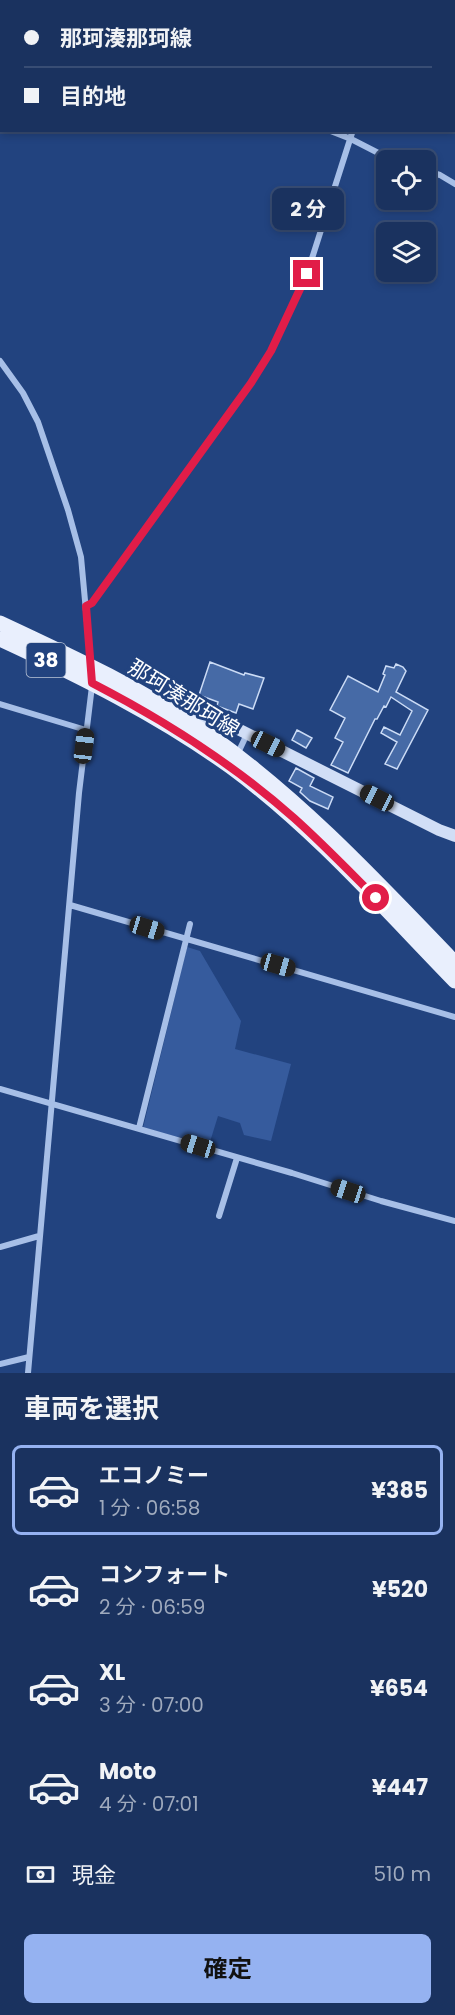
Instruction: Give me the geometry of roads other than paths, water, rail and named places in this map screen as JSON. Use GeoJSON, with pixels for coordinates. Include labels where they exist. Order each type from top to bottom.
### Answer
{"type":"FeatureCollection","features":[{"type":"Feature","properties":{"kind":"main road","name":"那珂湊那珂線"},"geometry":{"type":"LineString","coordinates":[[0,623],[91,666],[151,698],[237,756],[326,831],[455,963]]}},
{"type":"Feature","properties":{"kind":"main road","name":"那珂湊那珂線"},"geometry":{"type":"LineString","coordinates":[[0,639],[92,683],[183,735],[231,767],[293,817],[341,863],[455,981]]}},
{"type":"Feature","properties":{"kind":"street"},"geometry":{"type":"LineString","coordinates":[[333,132],[376,152]]}},
{"type":"Feature","properties":{"kind":"street"},"geometry":{"type":"LineString","coordinates":[[86,606],[92,603],[99,594],[251,383],[271,351],[307,274],[353,132]]}},
{"type":"Feature","properties":{"kind":"street"},"geometry":{"type":"LineString","coordinates":[[436,174],[455,184]]}},
{"type":"Feature","properties":{"kind":"street"},"geometry":{"type":"LineString","coordinates":[[0,361],[23,393],[38,422],[55,469],[81,557],[92,683],[79,793],[28,1373]]}},
{"type":"Feature","properties":{"kind":"street"},"geometry":{"type":"LineString","coordinates":[[0,704],[86,730]]}},
{"type":"Feature","properties":{"kind":"street"},"geometry":{"type":"LineString","coordinates":[[191,723],[198,718],[214,717],[455,836]]}},
{"type":"Feature","properties":{"kind":"street"},"geometry":{"type":"LineString","coordinates":[[237,756],[248,734]]}},
{"type":"Feature","properties":{"kind":"street"},"geometry":{"type":"LineString","coordinates":[[70,905],[455,1017]]}},
{"type":"Feature","properties":{"kind":"street"},"geometry":{"type":"LineString","coordinates":[[139,1128],[190,924]]}},
{"type":"Feature","properties":{"kind":"street"},"geometry":{"type":"LineString","coordinates":[[0,1089],[455,1221]]}},
{"type":"Feature","properties":{"kind":"street"},"geometry":{"type":"LineString","coordinates":[[219,1216],[237,1158]]}},
{"type":"Feature","properties":{"kind":"street"},"geometry":{"type":"LineString","coordinates":[[0,1247],[39,1236]]}},
{"type":"Feature","properties":{"kind":"street"},"geometry":{"type":"LineString","coordinates":[[0,1364],[30,1357]]}}]}
